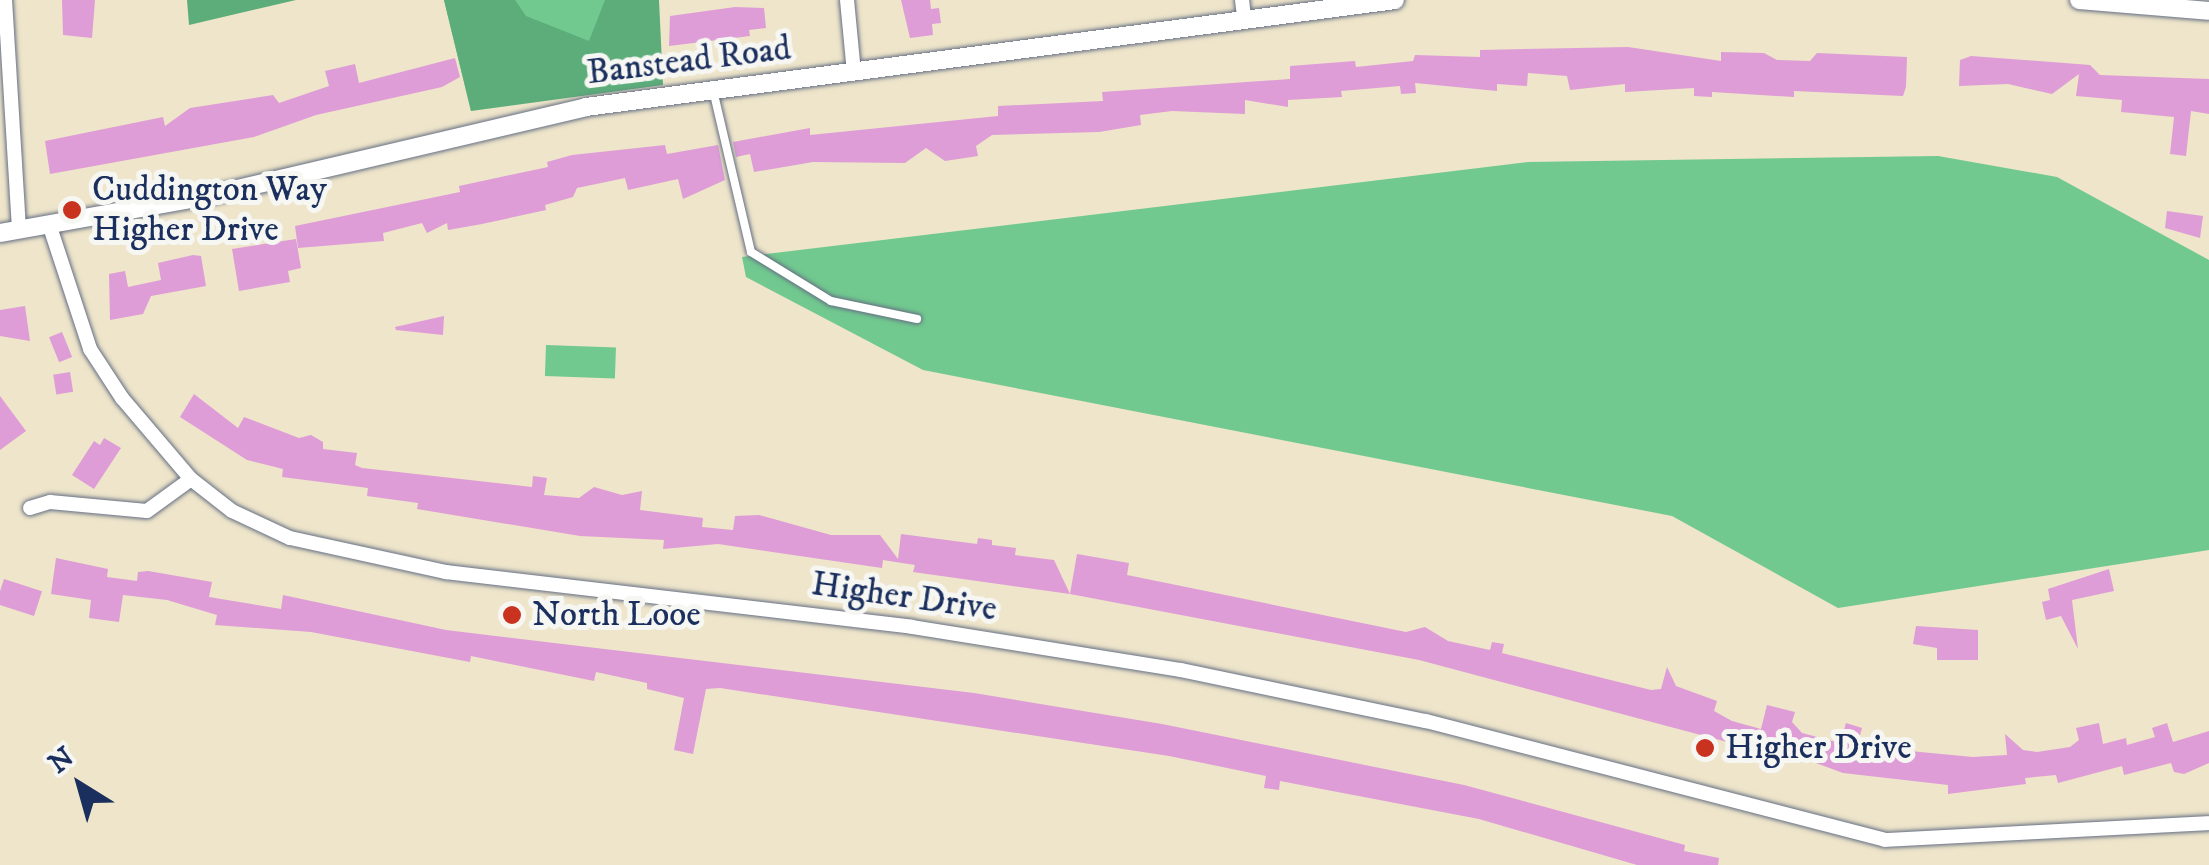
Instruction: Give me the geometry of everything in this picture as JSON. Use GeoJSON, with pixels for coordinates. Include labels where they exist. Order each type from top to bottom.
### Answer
{"type":"FeatureCollection","features":[{"type":"Feature","properties":{"kind":"street"},"geometry":{"type":"LineString","coordinates":[[5,0],[10,231]]}},
{"type":"Feature","properties":{"kind":"street"},"geometry":{"type":"LineString","coordinates":[[846,0],[854,73]]}},
{"type":"Feature","properties":{"kind":"street","name":"Banstead Road"},"geometry":{"type":"LineString","coordinates":[[10,231],[208,196],[534,117],[854,73],[1243,9],[1395,0]]}},
{"type":"Feature","properties":{"kind":"street"},"geometry":{"type":"LineString","coordinates":[[2079,0],[2209,11]]}},
{"type":"Feature","properties":{"kind":"street","name":"Higher Drive"},"geometry":{"type":"LineString","coordinates":[[49,224],[90,350],[132,410],[191,478],[260,526],[353,552],[446,572],[912,627],[1181,670],[1426,720],[1885,840],[2209,823]]}},
{"type":"Feature","properties":{"kind":"street"},"geometry":{"type":"LineString","coordinates":[[30,508],[50,502],[147,511],[191,478]]}},
{"type":"Feature","properties":{"kind":"lane"},"geometry":{"type":"LineString","coordinates":[[713,90],[752,252],[831,301],[917,319]]}},
{"type":"Feature","properties":{"kind":"green space"},"geometry":{"type":"Polygon","coordinates":[[[187,0],[296,0],[189,25],[187,0]]]}},
{"type":"Feature","properties":{"kind":"green space"},"geometry":{"type":"Polygon","coordinates":[[[444,0],[641,0],[637,30],[471,111],[444,0]]]}},
{"type":"Feature","properties":{"kind":"green space"},"geometry":{"type":"Polygon","coordinates":[[[444,0],[515,0],[526,16],[589,41],[605,0],[659,0],[663,85],[471,111],[444,0]]]}},
{"type":"Feature","properties":{"kind":"green space"},"geometry":{"type":"Polygon","coordinates":[[[1938,156],[2057,177],[2209,260],[2209,550],[1838,608],[1672,516],[923,370],[746,277],[742,257],[1528,162],[1938,156]]]}},
{"type":"Feature","properties":{"kind":"green space"},"geometry":{"type":"Polygon","coordinates":[[[546,345],[616,347],[615,378],[545,376],[546,345]]]}},
{"type":"Feature","properties":{"kind":"building"},"geometry":{"type":"Polygon","coordinates":[[[62,0],[95,0],[92,38],[63,35],[62,0]]]}},
{"type":"Feature","properties":{"kind":"building"},"geometry":{"type":"Polygon","coordinates":[[[901,0],[930,0],[931,9],[939,8],[941,23],[932,24],[933,35],[910,38],[901,0]]]}},
{"type":"Feature","properties":{"kind":"building"},"geometry":{"type":"Polygon","coordinates":[[[735,7],[764,8],[766,28],[749,30],[750,36],[669,46],[670,16],[735,7]]]}},
{"type":"Feature","properties":{"kind":"building"},"geometry":{"type":"Polygon","coordinates":[[[1628,47],[1721,61],[1721,52],[1764,53],[1777,60],[1810,61],[1817,53],[1907,57],[1906,87],[1903,96],[1794,91],[1794,97],[1712,92],[1712,97],[1694,96],[1694,88],[1625,92],[1625,84],[1570,90],[1567,76],[1528,73],[1527,86],[1497,84],[1497,91],[1415,83],[1416,93],[1401,94],[1400,86],[1341,91],[1342,97],[1288,100],[1288,107],[1245,100],[1245,114],[1172,111],[1140,115],[1141,125],[1099,132],[992,135],[976,146],[978,156],[945,161],[926,148],[905,163],[813,162],[754,172],[750,154],[736,157],[733,142],[810,128],[810,135],[998,116],[998,106],[1103,101],[1102,92],[1290,79],[1290,66],[1355,61],[1356,67],[1413,61],[1415,55],[1480,57],[1480,50],[1628,47]]]}},
{"type":"Feature","properties":{"kind":"building"},"geometry":{"type":"Polygon","coordinates":[[[1971,56],[2090,65],[2100,75],[2209,79],[2209,114],[2191,111],[2186,156],[2170,154],[2174,117],[2121,112],[2122,100],[2076,96],[2079,74],[2052,94],[2008,84],[1959,86],[1960,60],[1971,56]]]}},
{"type":"Feature","properties":{"kind":"building"},"geometry":{"type":"Polygon","coordinates":[[[455,58],[460,77],[442,87],[316,115],[254,137],[50,174],[45,141],[163,117],[165,126],[190,108],[273,95],[279,103],[329,86],[325,71],[355,64],[359,83],[455,58]]]}},
{"type":"Feature","properties":{"kind":"building"},"geometry":{"type":"Polygon","coordinates":[[[665,145],[667,154],[718,145],[725,180],[683,199],[678,179],[628,190],[625,178],[577,188],[573,197],[545,205],[546,210],[482,224],[448,230],[447,223],[427,233],[422,223],[383,233],[384,241],[298,248],[295,226],[460,192],[459,186],[548,167],[547,162],[572,155],[665,145]]]}},
{"type":"Feature","properties":{"kind":"building"},"geometry":{"type":"Polygon","coordinates":[[[2167,211],[2203,216],[2200,238],[2165,228],[2167,211]]]}},
{"type":"Feature","properties":{"kind":"building"},"geometry":{"type":"Polygon","coordinates":[[[296,239],[301,268],[288,271],[290,282],[239,291],[232,249],[296,239]]]}},
{"type":"Feature","properties":{"kind":"building"},"geometry":{"type":"Polygon","coordinates":[[[201,256],[206,286],[151,296],[143,314],[110,320],[109,274],[125,271],[128,287],[161,280],[158,263],[201,256]]]}},
{"type":"Feature","properties":{"kind":"building"},"geometry":{"type":"Polygon","coordinates":[[[25,306],[30,341],[0,336],[0,310],[25,306]]]}},
{"type":"Feature","properties":{"kind":"building"},"geometry":{"type":"Polygon","coordinates":[[[444,316],[443,335],[395,327],[444,316]]]}},
{"type":"Feature","properties":{"kind":"building"},"geometry":{"type":"Polygon","coordinates":[[[62,332],[72,357],[59,362],[49,337],[62,332]]]}},
{"type":"Feature","properties":{"kind":"building"},"geometry":{"type":"Polygon","coordinates":[[[70,372],[73,392],[56,394],[53,375],[70,372]]]}},
{"type":"Feature","properties":{"kind":"building"},"geometry":{"type":"Polygon","coordinates":[[[194,394],[238,428],[244,417],[299,438],[311,435],[323,442],[323,449],[357,453],[355,465],[362,468],[532,487],[533,476],[547,478],[544,495],[579,498],[594,487],[622,495],[642,491],[640,510],[703,518],[702,527],[733,530],[735,516],[759,515],[831,535],[880,535],[898,559],[901,534],[977,544],[978,538],[992,540],[992,545],[1016,548],[1015,555],[1054,560],[1070,594],[913,572],[915,565],[883,560],[882,568],[718,544],[663,549],[664,540],[580,536],[417,509],[418,503],[367,496],[368,488],[282,477],[283,469],[247,460],[180,417],[194,394]]]}},
{"type":"Feature","properties":{"kind":"building"},"geometry":{"type":"Polygon","coordinates":[[[0,396],[26,431],[0,450],[0,396]]]}},
{"type":"Feature","properties":{"kind":"building"},"geometry":{"type":"Polygon","coordinates":[[[104,438],[121,448],[94,489],[72,475],[94,441],[100,445],[104,438]]]}},
{"type":"Feature","properties":{"kind":"building"},"geometry":{"type":"Polygon","coordinates":[[[1077,554],[1129,563],[1127,575],[1406,632],[1425,627],[1448,641],[1490,650],[1492,642],[1504,644],[1502,653],[1651,690],[1661,689],[1667,667],[1676,686],[1717,701],[1714,711],[1732,721],[1761,729],[1767,705],[1795,712],[1792,722],[1802,733],[1840,743],[1846,723],[1862,728],[1857,746],[1973,757],[2007,755],[2005,734],[2023,750],[2037,752],[2070,747],[2079,740],[2076,728],[2099,723],[2103,744],[2126,738],[2127,745],[2155,737],[2152,728],[2167,723],[2173,742],[2209,731],[2209,763],[2184,774],[2174,772],[2171,763],[2124,775],[2122,766],[2058,783],[2056,775],[2025,778],[2026,784],[1948,794],[1948,785],[1843,773],[1778,749],[1776,755],[1419,660],[1070,594],[1077,554]]]}},
{"type":"Feature","properties":{"kind":"building"},"geometry":{"type":"Polygon","coordinates":[[[56,558],[108,569],[107,577],[137,581],[138,572],[148,571],[212,582],[209,597],[281,609],[283,595],[446,630],[974,693],[1162,724],[1464,785],[1685,845],[1684,851],[1719,858],[1718,865],[1637,865],[1479,819],[1280,781],[1279,790],[1264,788],[1266,776],[1169,756],[720,688],[706,689],[693,754],[674,750],[684,698],[647,689],[647,683],[596,672],[594,681],[471,656],[470,662],[311,632],[215,625],[217,615],[167,600],[123,595],[119,622],[89,618],[91,600],[51,594],[56,558]]]}},
{"type":"Feature","properties":{"kind":"building"},"geometry":{"type":"Polygon","coordinates":[[[2109,569],[2114,591],[2072,600],[2078,649],[2061,616],[2046,620],[2042,602],[2050,600],[2048,589],[2109,569]]]}},
{"type":"Feature","properties":{"kind":"building"},"geometry":{"type":"Polygon","coordinates":[[[4,579],[42,591],[34,616],[0,605],[4,579]]]}},
{"type":"Feature","properties":{"kind":"building"},"geometry":{"type":"Polygon","coordinates":[[[1916,626],[1978,630],[1978,660],[1937,660],[1937,648],[1913,644],[1916,626]]]}},
{"type":"Feature","properties":{"kind":"place","name":"Cuddington Way Higher Drive"},"geometry":{"type":"Point","coordinates":[72,210]}},
{"type":"Feature","properties":{"kind":"place","name":"North Looe"},"geometry":{"type":"Point","coordinates":[512,615]}},
{"type":"Feature","properties":{"kind":"place","name":"Higher Drive"},"geometry":{"type":"Point","coordinates":[1705,748]}}]}
